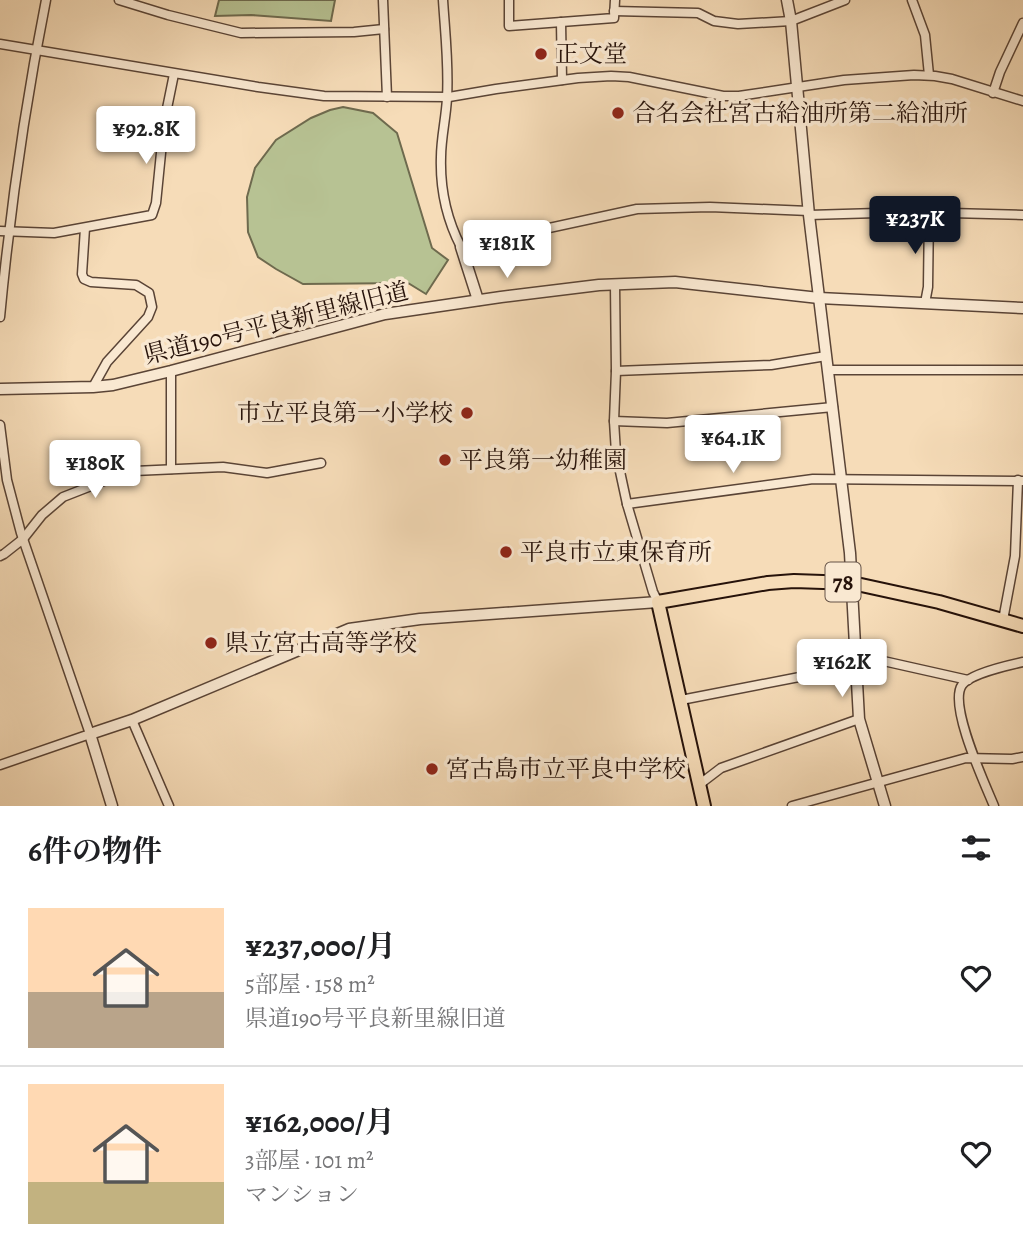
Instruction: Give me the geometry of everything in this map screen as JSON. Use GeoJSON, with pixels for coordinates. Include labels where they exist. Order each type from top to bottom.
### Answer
{"type":"FeatureCollection","features":[{"type":"Feature","properties":{"kind":"main road","name":"78"},"geometry":{"type":"LineString","coordinates":[[658,602],[768,583],[852,583],[939,602],[1023,626]]}},
{"type":"Feature","properties":{"kind":"main road"},"geometry":{"type":"LineString","coordinates":[[658,602],[704,806]]}},
{"type":"Feature","properties":{"kind":"street"},"geometry":{"type":"LineString","coordinates":[[0,317],[4,231],[46,0]]}},
{"type":"Feature","properties":{"kind":"street"},"geometry":{"type":"LineString","coordinates":[[119,0],[241,33],[354,32],[384,29]]}},
{"type":"Feature","properties":{"kind":"street"},"geometry":{"type":"LineString","coordinates":[[383,0],[387,97]]}},
{"type":"Feature","properties":{"kind":"street"},"geometry":{"type":"LineString","coordinates":[[443,0],[447,97],[441,174],[447,210],[478,300]]}},
{"type":"Feature","properties":{"kind":"street"},"geometry":{"type":"LineString","coordinates":[[509,0],[509,26],[614,18],[615,0]]}},
{"type":"Feature","properties":{"kind":"street"},"geometry":{"type":"LineString","coordinates":[[787,0],[809,213],[850,553],[859,719],[885,806]]}},
{"type":"Feature","properties":{"kind":"street"},"geometry":{"type":"LineString","coordinates":[[614,12],[698,13],[714,22],[738,24],[791,21],[845,0]]}},
{"type":"Feature","properties":{"kind":"street"},"geometry":{"type":"LineString","coordinates":[[912,0],[925,35],[929,75]]}},
{"type":"Feature","properties":{"kind":"street"},"geometry":{"type":"LineString","coordinates":[[561,22],[562,80]]}},
{"type":"Feature","properties":{"kind":"street"},"geometry":{"type":"LineString","coordinates":[[993,93],[1023,23]]}},
{"type":"Feature","properties":{"kind":"street"},"geometry":{"type":"LineString","coordinates":[[0,44],[324,96],[447,97],[562,80],[611,76],[629,77],[723,96],[739,96],[844,80],[929,75],[1023,100]]}},
{"type":"Feature","properties":{"kind":"street"},"geometry":{"type":"LineString","coordinates":[[4,231],[54,233],[152,215],[156,203],[164,122],[174,74]]}},
{"type":"Feature","properties":{"kind":"street"},"geometry":{"type":"LineString","coordinates":[[461,247],[637,209],[710,208],[809,213],[929,212],[1023,215]]}},
{"type":"Feature","properties":{"kind":"street"},"geometry":{"type":"LineString","coordinates":[[925,303],[928,287],[929,212]]}},
{"type":"Feature","properties":{"kind":"street"},"geometry":{"type":"LineString","coordinates":[[85,228],[84,279],[91,282],[136,285],[149,293],[152,307],[148,317],[107,362],[93,387]]}},
{"type":"Feature","properties":{"kind":"street","name":"県道190号平良新里線旧道"},"geometry":{"type":"LineString","coordinates":[[0,389],[93,387],[113,384],[384,314],[478,300],[615,285],[675,282],[819,298],[1023,308]]}},
{"type":"Feature","properties":{"kind":"street"},"geometry":{"type":"LineString","coordinates":[[0,765],[132,720],[349,629],[420,619],[658,602],[627,504],[616,453],[615,285]]}},
{"type":"Feature","properties":{"kind":"street"},"geometry":{"type":"LineString","coordinates":[[616,371],[771,365],[826,356]]}},
{"type":"Feature","properties":{"kind":"street"},"geometry":{"type":"LineString","coordinates":[[828,370],[1023,370]]}},
{"type":"Feature","properties":{"kind":"street"},"geometry":{"type":"LineString","coordinates":[[171,371],[171,469]]}},
{"type":"Feature","properties":{"kind":"street"},"geometry":{"type":"LineString","coordinates":[[614,421],[667,423],[833,407]]}},
{"type":"Feature","properties":{"kind":"street"},"geometry":{"type":"LineString","coordinates":[[0,425],[7,480],[23,539],[112,806]]}},
{"type":"Feature","properties":{"kind":"street"},"geometry":{"type":"LineString","coordinates":[[0,556],[23,539],[42,515],[63,497],[134,471],[223,467],[267,473],[321,463]]}},
{"type":"Feature","properties":{"kind":"street"},"geometry":{"type":"LineString","coordinates":[[627,504],[813,479],[1021,481],[1020,520],[1003,620]]}},
{"type":"Feature","properties":{"kind":"street"},"geometry":{"type":"LineString","coordinates":[[681,700],[870,658],[968,680]]}},
{"type":"Feature","properties":{"kind":"street"},"geometry":{"type":"LineString","coordinates":[[994,806],[973,759],[959,705],[961,687],[968,680],[1000,667],[1023,662]]}},
{"type":"Feature","properties":{"kind":"street"},"geometry":{"type":"LineString","coordinates":[[699,784],[721,768],[859,719]]}},
{"type":"Feature","properties":{"kind":"street"},"geometry":{"type":"LineString","coordinates":[[132,720],[169,806]]}},
{"type":"Feature","properties":{"kind":"street"},"geometry":{"type":"LineString","coordinates":[[792,806],[966,758],[1023,757]]}},
{"type":"Feature","properties":{"kind":"green space"},"geometry":{"type":"Polygon","coordinates":[[[219,0],[335,0],[331,21],[251,15],[215,16],[219,0]]]}},
{"type":"Feature","properties":{"kind":"green space"},"geometry":{"type":"Polygon","coordinates":[[[343,107],[373,113],[397,133],[432,248],[448,260],[426,294],[408,283],[303,284],[258,257],[248,232],[247,197],[255,168],[276,140],[311,118],[343,107]]]}},
{"type":"Feature","properties":{"kind":"place","name":"正文堂"},"geometry":{"type":"Point","coordinates":[541,54]}},
{"type":"Feature","properties":{"kind":"place","name":"合名会社宮古給油所第二給油所"},"geometry":{"type":"Point","coordinates":[618,113]}},
{"type":"Feature","properties":{"kind":"place","name":"市立平良第一小学校"},"geometry":{"type":"Point","coordinates":[467,413]}},
{"type":"Feature","properties":{"kind":"place","name":"平良第一幼稚園"},"geometry":{"type":"Point","coordinates":[445,460]}},
{"type":"Feature","properties":{"kind":"place","name":"平良市立東保育所"},"geometry":{"type":"Point","coordinates":[506,552]}},
{"type":"Feature","properties":{"kind":"place","name":"県立宮古高等学校"},"geometry":{"type":"Point","coordinates":[211,643]}},
{"type":"Feature","properties":{"kind":"place","name":"宮古島市立平良中学校"},"geometry":{"type":"Point","coordinates":[432,769]}}]}
